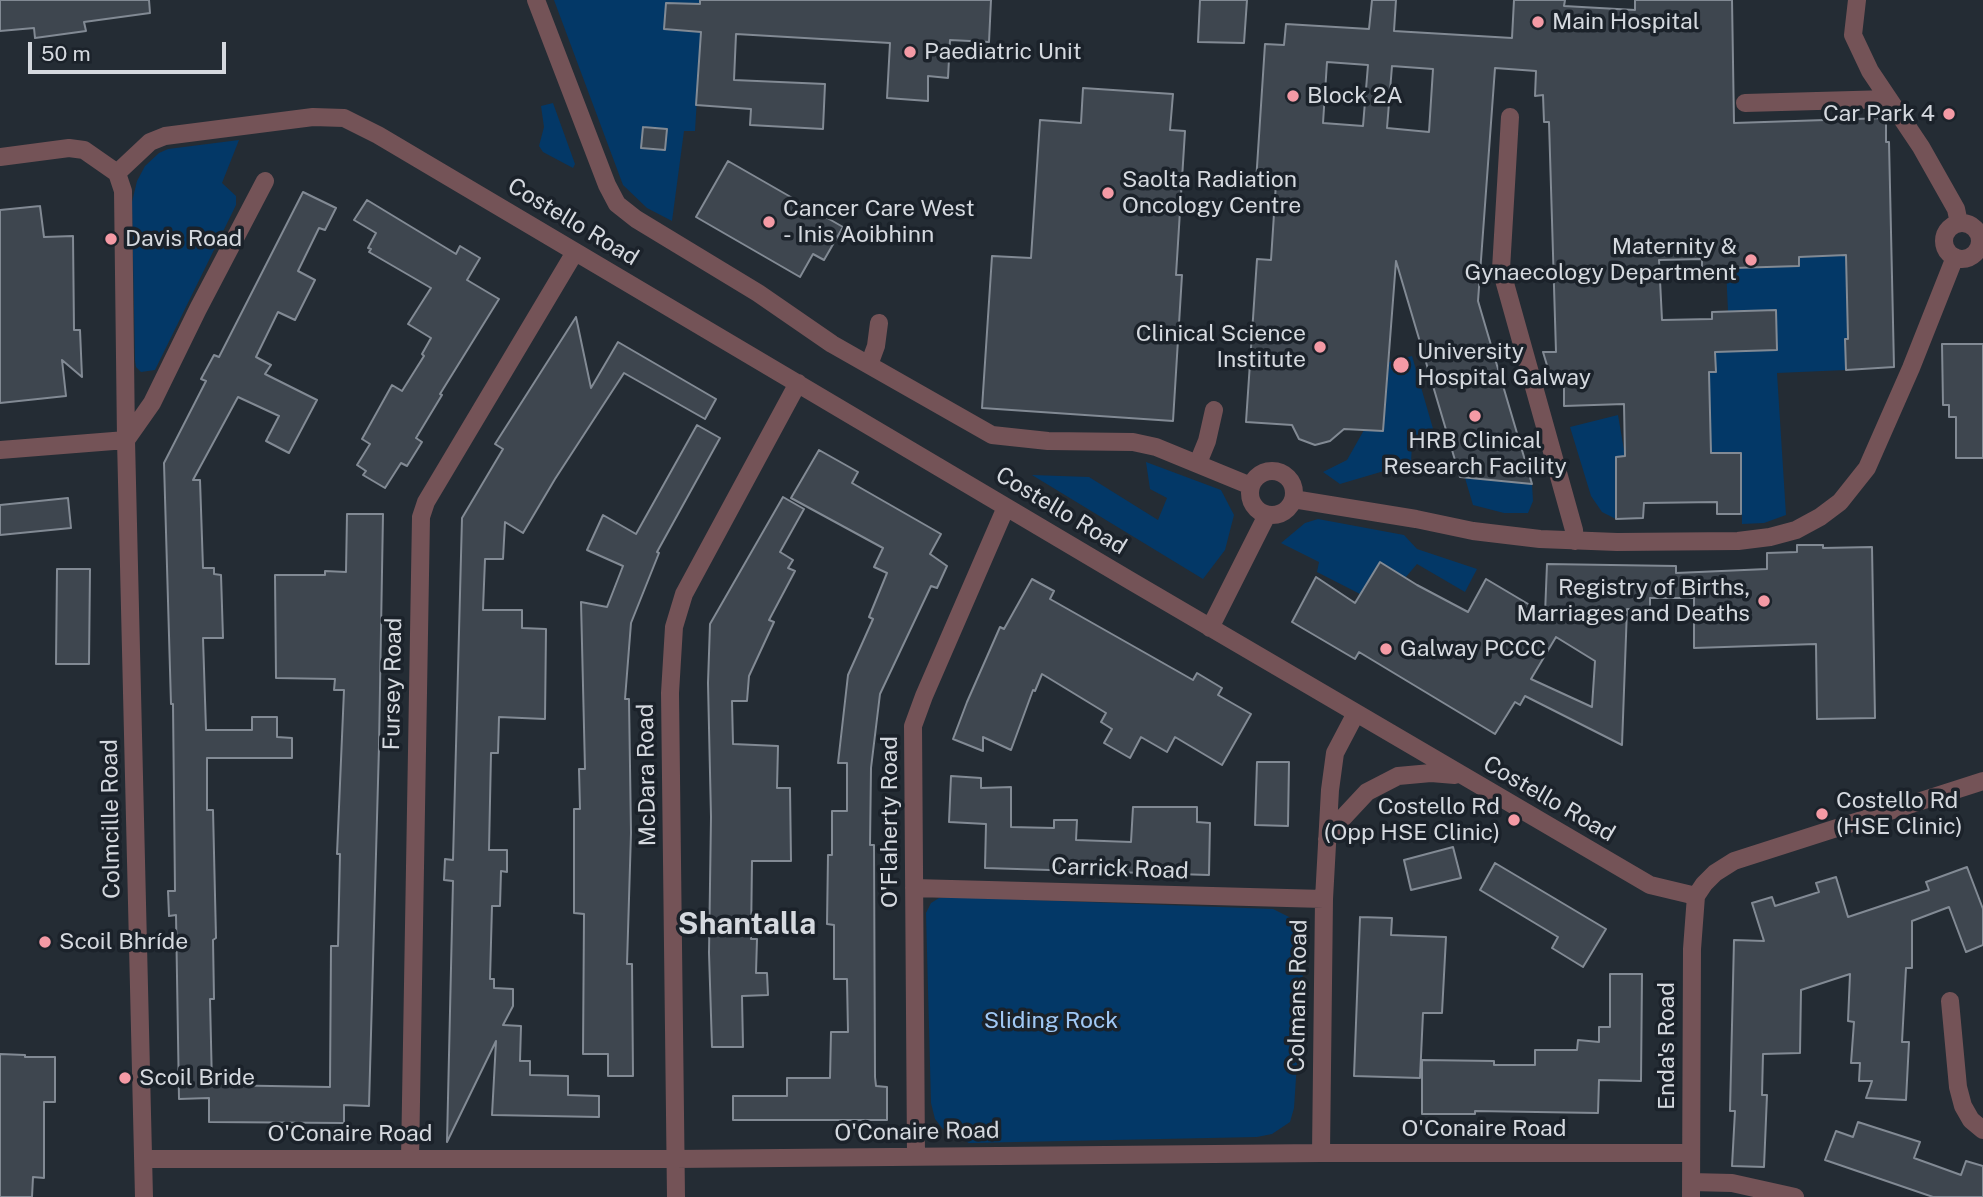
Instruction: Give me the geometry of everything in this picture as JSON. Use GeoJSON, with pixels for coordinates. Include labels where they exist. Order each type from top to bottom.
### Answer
{"type":"FeatureCollection","features":[{"type":"Feature","properties":{"kind":"street"},"geometry":{"type":"LineString","coordinates":[[536,0],[607,185],[617,204],[636,219],[758,293],[832,344],[992,435],[1048,440],[1133,442],[1156,447],[1251,486]]}},
{"type":"Feature","properties":{"kind":"street"},"geometry":{"type":"LineString","coordinates":[[1857,0],[1853,35],[1870,71],[1956,209],[1959,223]]}},
{"type":"Feature","properties":{"kind":"street"},"geometry":{"type":"LineString","coordinates":[[1745,103],[1889,99]]}},
{"type":"Feature","properties":{"kind":"street","name":"Costello Road"},"geometry":{"type":"LineString","coordinates":[[117,173],[150,142],[164,136],[313,117],[344,118],[378,135],[1650,885],[1696,896]]}},
{"type":"Feature","properties":{"kind":"street"},"geometry":{"type":"LineString","coordinates":[[1510,117],[1501,269],[1575,541]]}},
{"type":"Feature","properties":{"kind":"street"},"geometry":{"type":"LineString","coordinates":[[0,157],[69,148],[84,150],[117,173]]}},
{"type":"Feature","properties":{"kind":"street","name":"Colmcille Road"},"geometry":{"type":"LineString","coordinates":[[117,173],[122,191],[144,1197]]}},
{"type":"Feature","properties":{"kind":"street"},"geometry":{"type":"LineString","coordinates":[[0,450],[126,440],[152,403],[265,181]]}},
{"type":"Feature","properties":{"kind":"street"},"geometry":{"type":"LineString","coordinates":[[1959,223],[1981,231],[1980,244],[1975,253],[1966,258],[1955,257],[1947,249],[1945,239],[1949,229],[1959,223]]}},
{"type":"Feature","properties":{"kind":"street","name":"Fursey Road"},"geometry":{"type":"LineString","coordinates":[[410,1159],[421,517],[426,502],[575,252]]}},
{"type":"Feature","properties":{"kind":"street"},"geometry":{"type":"LineString","coordinates":[[1293,499],[1540,540],[1738,541],[1796,530],[1840,502],[1856,484],[1875,454],[1955,257]]}},
{"type":"Feature","properties":{"kind":"street"},"geometry":{"type":"LineString","coordinates":[[869,365],[876,346],[879,323]]}},
{"type":"Feature","properties":{"kind":"street","name":"McDara Road"},"geometry":{"type":"LineString","coordinates":[[676,1197],[670,705],[674,628],[684,594],[798,383]]}},
{"type":"Feature","properties":{"kind":"street"},"geometry":{"type":"LineString","coordinates":[[1198,463],[1207,441],[1214,410]]}},
{"type":"Feature","properties":{"kind":"street"},"geometry":{"type":"LineString","coordinates":[[1268,472],[1282,474],[1292,485],[1293,499],[1286,510],[1274,515],[1267,514],[1255,507],[1250,493],[1251,486],[1268,472]]}},
{"type":"Feature","properties":{"kind":"street","name":"O'Flaherty Road"},"geometry":{"type":"LineString","coordinates":[[916,1156],[914,726],[928,686],[1006,507]]}},
{"type":"Feature","properties":{"kind":"street"},"geometry":{"type":"LineString","coordinates":[[1210,628],[1267,514]]}},
{"type":"Feature","properties":{"kind":"street","name":"Colmans Road"},"geometry":{"type":"LineString","coordinates":[[1321,1153],[1324,898],[1330,790],[1335,753],[1356,713]]}},
{"type":"Feature","properties":{"kind":"street"},"geometry":{"type":"LineString","coordinates":[[1328,839],[1339,822],[1367,792],[1398,776],[1431,773],[1462,776]]}},
{"type":"Feature","properties":{"kind":"street"},"geometry":{"type":"LineString","coordinates":[[1696,896],[1715,873],[1734,862],[1983,780]]}},
{"type":"Feature","properties":{"kind":"street","name":"Carrick Road"},"geometry":{"type":"LineString","coordinates":[[914,888],[1324,898]]}},
{"type":"Feature","properties":{"kind":"street","name":"Enda's Road"},"geometry":{"type":"LineString","coordinates":[[1691,1190],[1693,926],[1696,896]]}},
{"type":"Feature","properties":{"kind":"street"},"geometry":{"type":"LineString","coordinates":[[1950,1001],[1958,1087],[1963,1106],[1971,1120],[1983,1130]]}},
{"type":"Feature","properties":{"kind":"street","name":"O'Conaire Road"},"geometry":{"type":"LineString","coordinates":[[143,1159],[1691,1153]]}},
{"type":"Feature","properties":{"kind":"street"},"geometry":{"type":"LineString","coordinates":[[1691,1190],[1732,1183],[1795,1197]]}},
{"type":"Feature","properties":{"kind":"green space"},"geometry":{"type":"Polygon","coordinates":[[[554,0],[700,0],[700,4],[666,3],[664,29],[701,32],[695,131],[684,131],[672,221],[647,208],[623,185],[554,0]]]}},
{"type":"Feature","properties":{"kind":"green space"},"geometry":{"type":"Polygon","coordinates":[[[553,103],[575,164],[573,168],[543,152],[539,146],[544,127],[541,106],[553,103]]]}},
{"type":"Feature","properties":{"kind":"green space"},"geometry":{"type":"Polygon","coordinates":[[[239,140],[222,183],[236,196],[236,205],[155,370],[141,372],[135,361],[132,202],[137,181],[145,166],[159,153],[168,149],[239,140]]]}},
{"type":"Feature","properties":{"kind":"green space"},"geometry":{"type":"Polygon","coordinates":[[[1846,255],[1846,370],[1777,373],[1786,515],[1764,523],[1742,524],[1741,453],[1711,453],[1709,372],[1716,371],[1715,352],[1777,349],[1776,310],[1728,311],[1726,268],[1799,257],[1846,255]]]}},
{"type":"Feature","properties":{"kind":"green space"},"geometry":{"type":"Polygon","coordinates":[[[1412,356],[1436,439],[1412,443],[1411,463],[1340,484],[1323,472],[1347,460],[1364,430],[1383,431],[1389,362],[1412,356]]]}},
{"type":"Feature","properties":{"kind":"green space"},"geometry":{"type":"Polygon","coordinates":[[[1618,415],[1625,456],[1616,457],[1616,519],[1602,512],[1591,496],[1570,427],[1618,415]]]}},
{"type":"Feature","properties":{"kind":"green space"},"geometry":{"type":"Polygon","coordinates":[[[1146,462],[1221,490],[1234,515],[1225,550],[1203,579],[1032,475],[1089,477],[1158,520],[1167,498],[1150,489],[1146,462]]]}},
{"type":"Feature","properties":{"kind":"green space"},"geometry":{"type":"Polygon","coordinates":[[[1465,478],[1532,484],[1533,501],[1528,513],[1504,513],[1473,505],[1465,478]]]}},
{"type":"Feature","properties":{"kind":"green space"},"geometry":{"type":"Polygon","coordinates":[[[1318,519],[1404,535],[1417,549],[1477,569],[1465,592],[1417,564],[1405,578],[1380,562],[1360,594],[1317,572],[1319,562],[1281,543],[1305,523],[1318,519]]]}},
{"type":"Feature","properties":{"kind":"green space","name":"Sliding Rock"},"geometry":{"type":"Polygon","coordinates":[[[939,898],[1273,909],[1289,917],[1300,926],[1305,942],[1294,1108],[1290,1122],[1272,1134],[1257,1137],[969,1143],[943,1129],[935,1119],[931,1103],[926,913],[931,903],[939,898]]]}},
{"type":"Feature","properties":{"kind":"building"},"geometry":{"type":"Polygon","coordinates":[[[0,0],[149,0],[150,13],[84,22],[86,31],[35,38],[34,28],[0,31],[0,0]]]}},
{"type":"Feature","properties":{"kind":"building","name":"Paediatric Unit"},"geometry":{"type":"Polygon","coordinates":[[[700,0],[991,0],[989,42],[950,40],[948,78],[928,76],[928,101],[887,98],[890,43],[736,34],[734,80],[825,84],[823,129],[750,125],[751,109],[696,105],[701,32],[664,29],[666,3],[700,4],[700,0]]]}},
{"type":"Feature","properties":{"kind":"building"},"geometry":{"type":"Polygon","coordinates":[[[1200,0],[1247,0],[1244,43],[1198,42],[1200,0]]]}},
{"type":"Feature","properties":{"kind":"building"},"geometry":{"type":"Polygon","coordinates":[[[1372,0],[1396,0],[1394,31],[1512,38],[1514,0],[1565,0],[1564,6],[1635,10],[1635,0],[1732,0],[1734,123],[1886,118],[1886,142],[1889,142],[1894,367],[1846,370],[1846,255],[1799,257],[1799,266],[1702,269],[1702,259],[1659,260],[1662,320],[1712,319],[1712,312],[1776,310],[1777,350],[1715,352],[1716,372],[1709,372],[1711,453],[1741,453],[1741,514],[1717,514],[1717,502],[1644,503],[1643,518],[1616,519],[1616,457],[1625,456],[1624,404],[1564,406],[1564,372],[1549,372],[1543,352],[1556,352],[1549,122],[1544,122],[1543,95],[1535,96],[1536,71],[1495,68],[1478,301],[1532,484],[1460,477],[1396,261],[1383,431],[1344,429],[1330,441],[1315,445],[1299,439],[1292,425],[1246,422],[1257,259],[1271,260],[1276,183],[1256,182],[1265,44],[1284,45],[1286,24],[1369,29],[1372,0]],[[1327,62],[1323,123],[1363,126],[1368,65],[1327,62]],[[1392,66],[1387,128],[1429,132],[1433,69],[1392,66]]]}},
{"type":"Feature","properties":{"kind":"building","name":"Saolta Radiation Oncology Centre"},"geometry":{"type":"Polygon","coordinates":[[[1083,88],[1173,94],[1170,130],[1185,131],[1176,275],[1182,275],[1173,421],[982,408],[992,256],[1031,258],[1040,120],[1081,123],[1083,88]]]}},
{"type":"Feature","properties":{"kind":"building"},"geometry":{"type":"Polygon","coordinates":[[[643,127],[667,129],[665,150],[641,148],[643,127]]]}},
{"type":"Feature","properties":{"kind":"building","name":"Cancer Care West - Inis Aoibhinn"},"geometry":{"type":"Polygon","coordinates":[[[728,161],[843,227],[824,260],[813,254],[800,277],[696,217],[728,161]]]}},
{"type":"Feature","properties":{"kind":"building"},"geometry":{"type":"Polygon","coordinates":[[[303,192],[336,208],[325,230],[319,228],[298,271],[315,280],[295,320],[278,312],[256,357],[271,365],[265,374],[317,400],[289,453],[266,441],[279,416],[238,397],[193,480],[200,480],[203,568],[214,568],[214,574],[221,575],[223,638],[203,638],[206,730],[252,730],[252,717],[277,717],[277,737],[292,738],[292,758],[207,758],[207,810],[213,810],[216,938],[213,940],[214,999],[210,999],[212,1085],[330,1087],[331,946],[338,946],[340,854],[337,854],[344,690],[334,690],[335,679],[276,678],[275,575],[325,575],[325,571],[346,572],[347,514],[383,514],[369,1106],[344,1105],[344,1123],[209,1122],[209,1098],[179,1099],[176,915],[169,916],[168,891],[175,891],[173,704],[164,463],[206,381],[201,379],[214,355],[219,357],[303,192]]]}},
{"type":"Feature","properties":{"kind":"building"},"geometry":{"type":"Polygon","coordinates":[[[367,200],[456,254],[460,246],[480,258],[467,280],[499,299],[416,438],[422,442],[407,466],[401,463],[385,488],[363,475],[366,471],[357,465],[370,444],[362,439],[392,385],[402,391],[424,356],[422,354],[431,338],[408,324],[431,288],[369,252],[371,249],[368,248],[376,233],[354,220],[367,200]]]}},
{"type":"Feature","properties":{"kind":"building"},"geometry":{"type":"Polygon","coordinates":[[[40,206],[44,237],[73,236],[74,330],[80,330],[82,377],[62,360],[66,396],[0,403],[0,210],[40,206]]]}},
{"type":"Feature","properties":{"kind":"building"},"geometry":{"type":"Polygon","coordinates":[[[576,317],[591,388],[618,342],[716,399],[705,419],[624,373],[523,533],[505,522],[503,559],[485,559],[483,610],[522,610],[522,628],[546,629],[545,719],[499,717],[498,753],[491,753],[489,850],[507,850],[507,872],[501,871],[500,906],[492,906],[490,979],[494,979],[494,988],[513,989],[513,1006],[503,1025],[521,1026],[520,1061],[530,1061],[530,1075],[568,1076],[568,1095],[599,1096],[599,1117],[492,1115],[496,1041],[447,1142],[453,881],[444,880],[445,859],[453,860],[462,518],[503,449],[495,444],[576,317]]]}},
{"type":"Feature","properties":{"kind":"building"},"geometry":{"type":"Polygon","coordinates":[[[1942,344],[1983,344],[1983,458],[1956,458],[1956,417],[1949,417],[1949,405],[1943,405],[1942,344]]]}},
{"type":"Feature","properties":{"kind":"building"},"geometry":{"type":"Polygon","coordinates":[[[697,425],[720,438],[657,552],[659,553],[631,623],[625,699],[629,699],[631,833],[627,964],[632,964],[633,1076],[608,1076],[608,1054],[583,1054],[584,914],[574,913],[574,809],[580,809],[579,769],[585,769],[581,602],[607,607],[623,566],[587,550],[603,515],[636,534],[697,425]]]}},
{"type":"Feature","properties":{"kind":"building"},"geometry":{"type":"Polygon","coordinates":[[[819,450],[858,472],[852,483],[941,534],[930,554],[947,566],[937,588],[931,586],[880,694],[871,768],[875,1077],[876,1086],[887,1087],[887,1120],[733,1120],[733,1096],[787,1096],[787,1078],[830,1078],[831,1032],[848,1032],[847,979],[834,979],[834,925],[827,924],[828,855],[832,855],[832,811],[847,811],[847,763],[838,763],[848,675],[873,619],[869,617],[887,573],[874,567],[883,548],[791,498],[819,450]]]}},
{"type":"Feature","properties":{"kind":"building"},"geometry":{"type":"Polygon","coordinates":[[[783,497],[804,509],[780,552],[793,560],[788,568],[795,571],[769,620],[774,622],[749,676],[747,701],[732,701],[733,744],[778,746],[777,788],[790,788],[791,861],[752,861],[751,939],[757,939],[756,973],[767,973],[768,995],[742,996],[743,1047],[712,1047],[709,953],[710,624],[783,497]]]}},
{"type":"Feature","properties":{"kind":"building"},"geometry":{"type":"Polygon","coordinates":[[[68,498],[71,528],[0,535],[0,505],[68,498]]]}},
{"type":"Feature","properties":{"kind":"building"},"geometry":{"type":"Polygon","coordinates":[[[1797,545],[1823,545],[1823,548],[1872,547],[1875,718],[1817,719],[1816,644],[1694,648],[1694,598],[1650,598],[1650,609],[1627,609],[1622,745],[1525,696],[1520,705],[1515,702],[1495,734],[1359,652],[1355,659],[1292,622],[1316,577],[1355,603],[1380,562],[1468,612],[1486,579],[1545,614],[1547,564],[1676,566],[1676,573],[1767,569],[1767,553],[1797,552],[1797,545]],[[1556,637],[1531,679],[1592,707],[1595,661],[1556,637]]]}},
{"type":"Feature","properties":{"kind":"building"},"geometry":{"type":"Polygon","coordinates":[[[57,569],[90,569],[89,664],[56,664],[57,569]]]}},
{"type":"Feature","properties":{"kind":"building"},"geometry":{"type":"Polygon","coordinates":[[[1032,579],[1054,591],[1050,599],[1193,680],[1197,673],[1222,688],[1218,695],[1251,714],[1222,765],[1175,737],[1167,752],[1141,737],[1130,758],[1104,743],[1112,729],[1101,722],[1106,713],[1042,674],[1035,691],[1033,690],[1011,750],[983,737],[983,751],[953,739],[1000,627],[1004,629],[1032,579]]]}},
{"type":"Feature","properties":{"kind":"building"},"geometry":{"type":"Polygon","coordinates":[[[1257,762],[1289,762],[1288,826],[1255,825],[1257,762]]]}},
{"type":"Feature","properties":{"kind":"building"},"geometry":{"type":"Polygon","coordinates":[[[951,776],[981,778],[981,788],[1011,787],[1011,827],[1054,828],[1054,820],[1077,820],[1076,840],[1131,842],[1133,807],[1197,807],[1197,822],[1210,823],[1209,875],[985,868],[986,824],[949,822],[951,776]]]}},
{"type":"Feature","properties":{"kind":"building"},"geometry":{"type":"Polygon","coordinates":[[[1453,847],[1461,878],[1411,890],[1404,860],[1453,847]]]}},
{"type":"Feature","properties":{"kind":"building"},"geometry":{"type":"Polygon","coordinates":[[[1495,863],[1606,929],[1583,967],[1552,948],[1558,937],[1480,890],[1495,863]]]}},
{"type":"Feature","properties":{"kind":"building"},"geometry":{"type":"Polygon","coordinates":[[[1967,867],[1983,909],[1983,945],[1966,952],[1949,907],[1912,921],[1912,968],[1906,968],[1902,1042],[1909,1042],[1906,1100],[1866,1098],[1872,1081],[1859,1081],[1860,1063],[1851,1063],[1854,1022],[1848,1021],[1850,974],[1801,990],[1800,1053],[1763,1054],[1762,1095],[1767,1095],[1764,1167],[1732,1166],[1735,1111],[1730,1111],[1734,940],[1764,941],[1752,903],[1772,897],[1775,906],[1819,892],[1816,883],[1836,877],[1848,917],[1929,890],[1926,882],[1967,867]]]}},
{"type":"Feature","properties":{"kind":"building"},"geometry":{"type":"Polygon","coordinates":[[[1360,917],[1392,918],[1391,935],[1446,937],[1442,1013],[1423,1013],[1420,1078],[1354,1076],[1360,917]]]}},
{"type":"Feature","properties":{"kind":"building"},"geometry":{"type":"Polygon","coordinates":[[[1610,974],[1642,974],[1641,1081],[1599,1080],[1598,1113],[1475,1111],[1475,1114],[1422,1114],[1422,1060],[1494,1061],[1494,1065],[1535,1065],[1535,1050],[1577,1050],[1578,1040],[1599,1042],[1599,1027],[1610,1027],[1610,974]]]}},
{"type":"Feature","properties":{"kind":"building"},"geometry":{"type":"Polygon","coordinates":[[[0,1054],[55,1057],[55,1102],[44,1102],[44,1178],[33,1177],[32,1197],[0,1197],[0,1054]]]}},
{"type":"Feature","properties":{"kind":"building"},"geometry":{"type":"Polygon","coordinates":[[[1858,1122],[1920,1142],[1914,1158],[1961,1175],[1966,1161],[1983,1166],[1983,1197],[1933,1197],[1825,1160],[1836,1131],[1853,1137],[1858,1122]]]}},
{"type":"Feature","properties":{"kind":"place","name":"Main Hospital"},"geometry":{"type":"Point","coordinates":[1538,22]}},
{"type":"Feature","properties":{"kind":"place","name":"Paediatric Unit"},"geometry":{"type":"Point","coordinates":[910,52]}},
{"type":"Feature","properties":{"kind":"place","name":"Block 2A"},"geometry":{"type":"Point","coordinates":[1293,96]}},
{"type":"Feature","properties":{"kind":"place","name":"Car Park 4"},"geometry":{"type":"Point","coordinates":[1949,114]}},
{"type":"Feature","properties":{"kind":"place","name":"Saolta Radiation Oncology Centre"},"geometry":{"type":"Point","coordinates":[1108,193]}},
{"type":"Feature","properties":{"kind":"place","name":"Cancer Care West - Inis Aoibhinn"},"geometry":{"type":"Point","coordinates":[769,222]}},
{"type":"Feature","properties":{"kind":"place","name":"Davis Road"},"geometry":{"type":"Point","coordinates":[111,239]}},
{"type":"Feature","properties":{"kind":"place","name":"Maternity & Gynaecology Department"},"geometry":{"type":"Point","coordinates":[1751,260]}},
{"type":"Feature","properties":{"kind":"place","name":"Clinical Science Institute"},"geometry":{"type":"Point","coordinates":[1320,347]}},
{"type":"Feature","properties":{"kind":"place","name":"University Hospital Galway"},"geometry":{"type":"Point","coordinates":[1401,365]}},
{"type":"Feature","properties":{"kind":"place","name":"HRB Clinical Research Facility"},"geometry":{"type":"Point","coordinates":[1475,416]}},
{"type":"Feature","properties":{"kind":"place","name":"Registry of Births, Marriages and Deaths"},"geometry":{"type":"Point","coordinates":[1764,601]}},
{"type":"Feature","properties":{"kind":"place","name":"Galway PCCC"},"geometry":{"type":"Point","coordinates":[1386,649]}},
{"type":"Feature","properties":{"kind":"place","name":"Costello Rd (HSE Clinic)"},"geometry":{"type":"Point","coordinates":[1822,814]}},
{"type":"Feature","properties":{"kind":"place","name":"Costello Rd (Opp HSE Clinic)"},"geometry":{"type":"Point","coordinates":[1514,820]}},
{"type":"Feature","properties":{"kind":"place","name":"Scoil Bhríde"},"geometry":{"type":"Point","coordinates":[45,942]}},
{"type":"Feature","properties":{"kind":"place","name":"Scoil Bride"},"geometry":{"type":"Point","coordinates":[125,1078]}},
{"type":"Feature","properties":{"kind":"district","name":"Shantalla"},"geometry":{"type":"Point","coordinates":[747,925]}}]}
